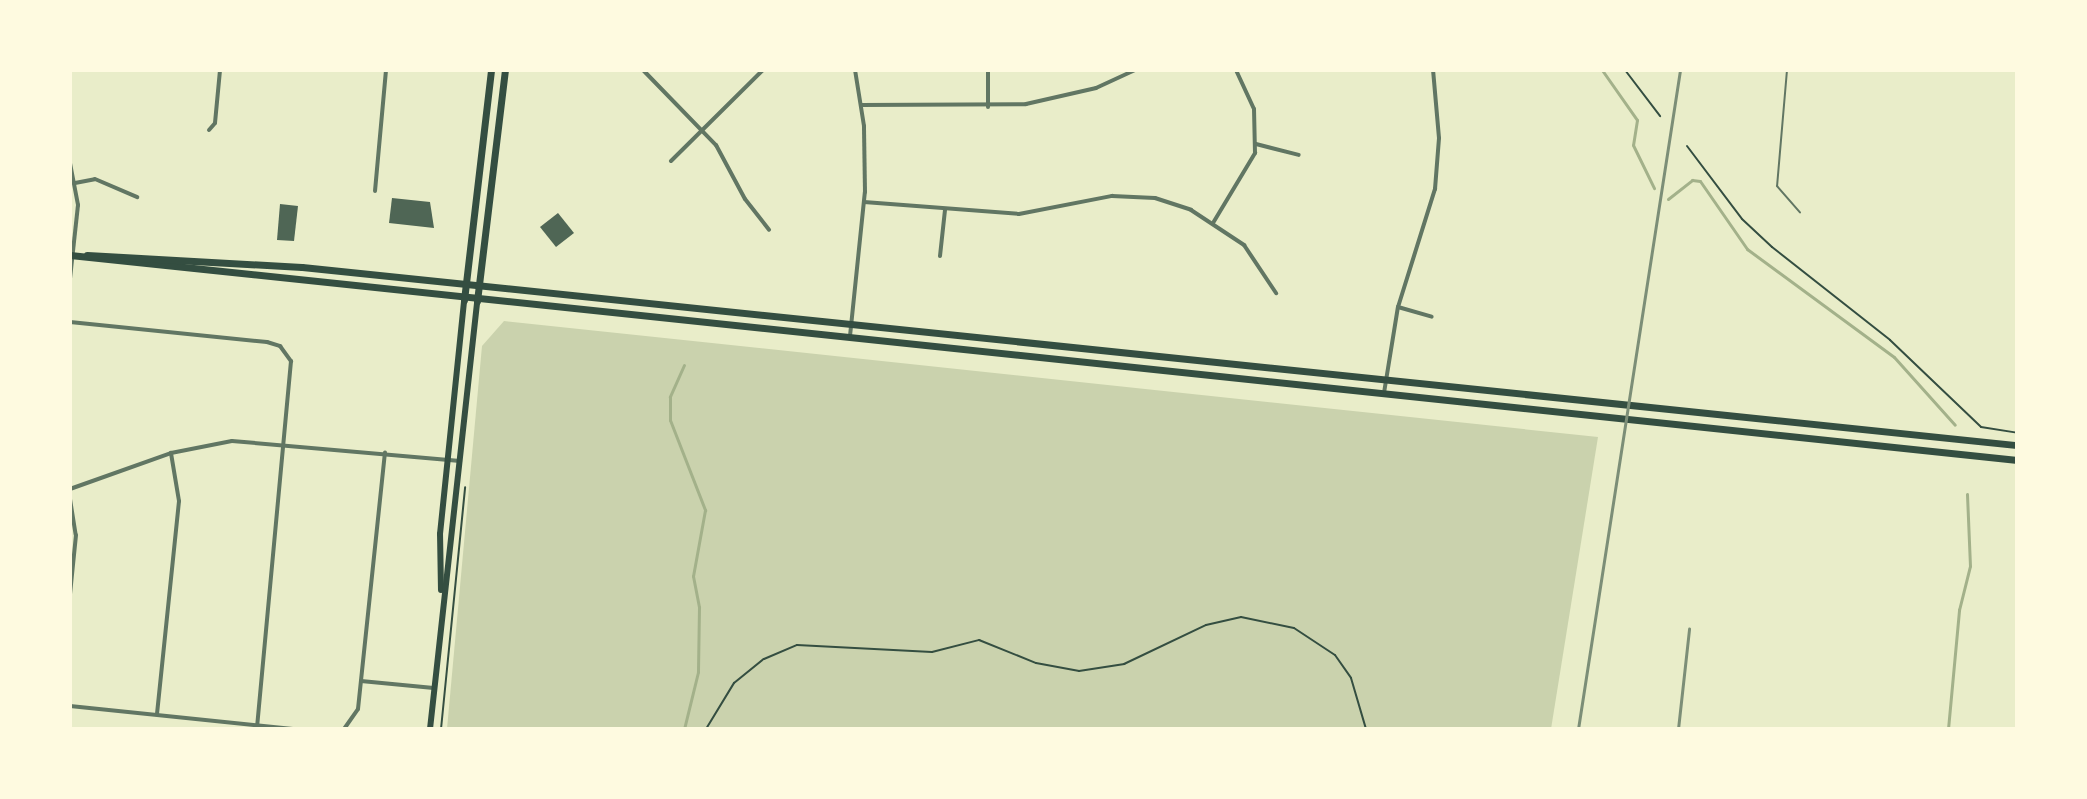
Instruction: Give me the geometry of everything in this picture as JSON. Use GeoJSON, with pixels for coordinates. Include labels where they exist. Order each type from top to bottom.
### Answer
{"type":"FeatureCollection","features":[{"type":"Feature","properties":{"kind":"main road"},"geometry":{"type":"LineString","coordinates":[[441,606],[440,534],[491,70]]}},
{"type":"Feature","properties":{"kind":"main road"},"geometry":{"type":"LineString","coordinates":[[430,729],[441,606],[505,70]]}},
{"type":"Feature","properties":{"kind":"main road"},"geometry":{"type":"LineString","coordinates":[[71,255],[302,267],[2017,445]]}},
{"type":"Feature","properties":{"kind":"main road"},"geometry":{"type":"LineString","coordinates":[[71,255],[464,300],[2017,460]]}},
{"type":"Feature","properties":{"kind":"street"},"geometry":{"type":"LineString","coordinates":[[209,130],[215,123],[220,70]]}},
{"type":"Feature","properties":{"kind":"street"},"geometry":{"type":"LineString","coordinates":[[375,191],[386,70]]}},
{"type":"Feature","properties":{"kind":"street"},"geometry":{"type":"LineString","coordinates":[[643,70],[723,154],[745,199],[769,230]]}},
{"type":"Feature","properties":{"kind":"street"},"geometry":{"type":"LineString","coordinates":[[671,161],[763,70]]}},
{"type":"Feature","properties":{"kind":"street"},"geometry":{"type":"LineString","coordinates":[[850,338],[864,202],[861,105],[855,70]]}},
{"type":"Feature","properties":{"kind":"street"},"geometry":{"type":"LineString","coordinates":[[988,70],[988,107]]}},
{"type":"Feature","properties":{"kind":"street"},"geometry":{"type":"LineString","coordinates":[[861,105],[988,107],[1053,100],[1135,70]]}},
{"type":"Feature","properties":{"kind":"street"},"geometry":{"type":"LineString","coordinates":[[1213,223],[1249,166],[1256,144],[1254,109],[1236,70]]}},
{"type":"Feature","properties":{"kind":"street"},"geometry":{"type":"LineString","coordinates":[[1384,393],[1398,307],[1436,181],[1439,116],[1433,70]]}},
{"type":"Feature","properties":{"kind":"street"},"geometry":{"type":"LineString","coordinates":[[1256,144],[1299,155]]}},
{"type":"Feature","properties":{"kind":"street"},"geometry":{"type":"LineString","coordinates":[[70,163],[75,183],[70,279]]}},
{"type":"Feature","properties":{"kind":"street"},"geometry":{"type":"LineString","coordinates":[[75,183],[95,179],[137,197]]}},
{"type":"Feature","properties":{"kind":"street"},"geometry":{"type":"LineString","coordinates":[[864,202],[1019,214],[1134,195],[1177,203],[1213,223],[1253,254],[1276,293]]}},
{"type":"Feature","properties":{"kind":"street"},"geometry":{"type":"LineString","coordinates":[[940,256],[945,210]]}},
{"type":"Feature","properties":{"kind":"street"},"geometry":{"type":"LineString","coordinates":[[1398,307],[1432,317]]}},
{"type":"Feature","properties":{"kind":"street"},"geometry":{"type":"LineString","coordinates":[[70,322],[276,344],[289,356],[293,371],[257,725]]}},
{"type":"Feature","properties":{"kind":"street"},"geometry":{"type":"LineString","coordinates":[[70,489],[171,453],[216,442],[285,443],[460,461]]}},
{"type":"Feature","properties":{"kind":"street"},"geometry":{"type":"LineString","coordinates":[[344,729],[356,713],[361,681],[385,452]]}},
{"type":"Feature","properties":{"kind":"street"},"geometry":{"type":"LineString","coordinates":[[157,714],[179,501],[171,453]]}},
{"type":"Feature","properties":{"kind":"street"},"geometry":{"type":"LineString","coordinates":[[70,499],[76,535],[70,594]]}},
{"type":"Feature","properties":{"kind":"street"},"geometry":{"type":"LineString","coordinates":[[361,681],[434,688]]}},
{"type":"Feature","properties":{"kind":"street"},"geometry":{"type":"LineString","coordinates":[[70,706],[293,729]]}},
{"type":"Feature","properties":{"kind":"lane"},"geometry":{"type":"LineString","coordinates":[[1787,70],[1777,186],[1800,212]]}},
{"type":"Feature","properties":{"kind":"path"},"geometry":{"type":"LineString","coordinates":[[1625,70],[1660,116]]}},
{"type":"Feature","properties":{"kind":"path"},"geometry":{"type":"LineString","coordinates":[[1687,146],[1742,219],[1772,247],[1890,340],[1981,427],[2017,433]]}},
{"type":"Feature","properties":{"kind":"path"},"geometry":{"type":"LineString","coordinates":[[441,729],[465,480]]}},
{"type":"Feature","properties":{"kind":"path"},"geometry":{"type":"LineString","coordinates":[[706,729],[734,683],[764,659],[797,645],[932,652],[979,640],[1051,667],[1103,669],[1217,621],[1269,619],[1294,628],[1335,655],[1351,678],[1366,729]]}},
{"type":"Feature","properties":{"kind":"green space"},"geometry":{"type":"Polygon","coordinates":[[[504,321],[1598,437],[1551,729],[447,729],[482,346],[504,321]]]}},
{"type":"Feature","properties":{"kind":"building"},"geometry":{"type":"Polygon","coordinates":[[[392,198],[430,202],[434,228],[389,223],[392,198]]]}},
{"type":"Feature","properties":{"kind":"building"},"geometry":{"type":"Polygon","coordinates":[[[280,204],[298,206],[294,241],[277,240],[280,204]]]}},
{"type":"Feature","properties":{"kind":"building"},"geometry":{"type":"Polygon","coordinates":[[[558,213],[574,233],[556,247],[540,227],[558,213]]]}},
{"type":"Feature","properties":{"kind":"waterway"},"geometry":{"type":"LineString","coordinates":[[1602,70],[1637,120],[1633,145],[1654,188]]}},
{"type":"Feature","properties":{"kind":"waterway"},"geometry":{"type":"LineString","coordinates":[[1668,199],[1692,180],[1700,181],[1747,249],[1894,357],[1955,425]]}},
{"type":"Feature","properties":{"kind":"waterway"},"geometry":{"type":"LineString","coordinates":[[684,365],[670,397],[670,420],[705,510],[693,576],[699,607],[698,672],[684,729]]}},
{"type":"Feature","properties":{"kind":"waterway"},"geometry":{"type":"LineString","coordinates":[[1948,729],[1959,610],[1970,566],[1967,494]]}},
{"type":"Feature","properties":{"kind":"railway"},"geometry":{"type":"LineString","coordinates":[[1578,729],[1680,70]]}},
{"type":"Feature","properties":{"kind":"railway"},"geometry":{"type":"LineString","coordinates":[[1678,729],[1689,629]]}}]}
